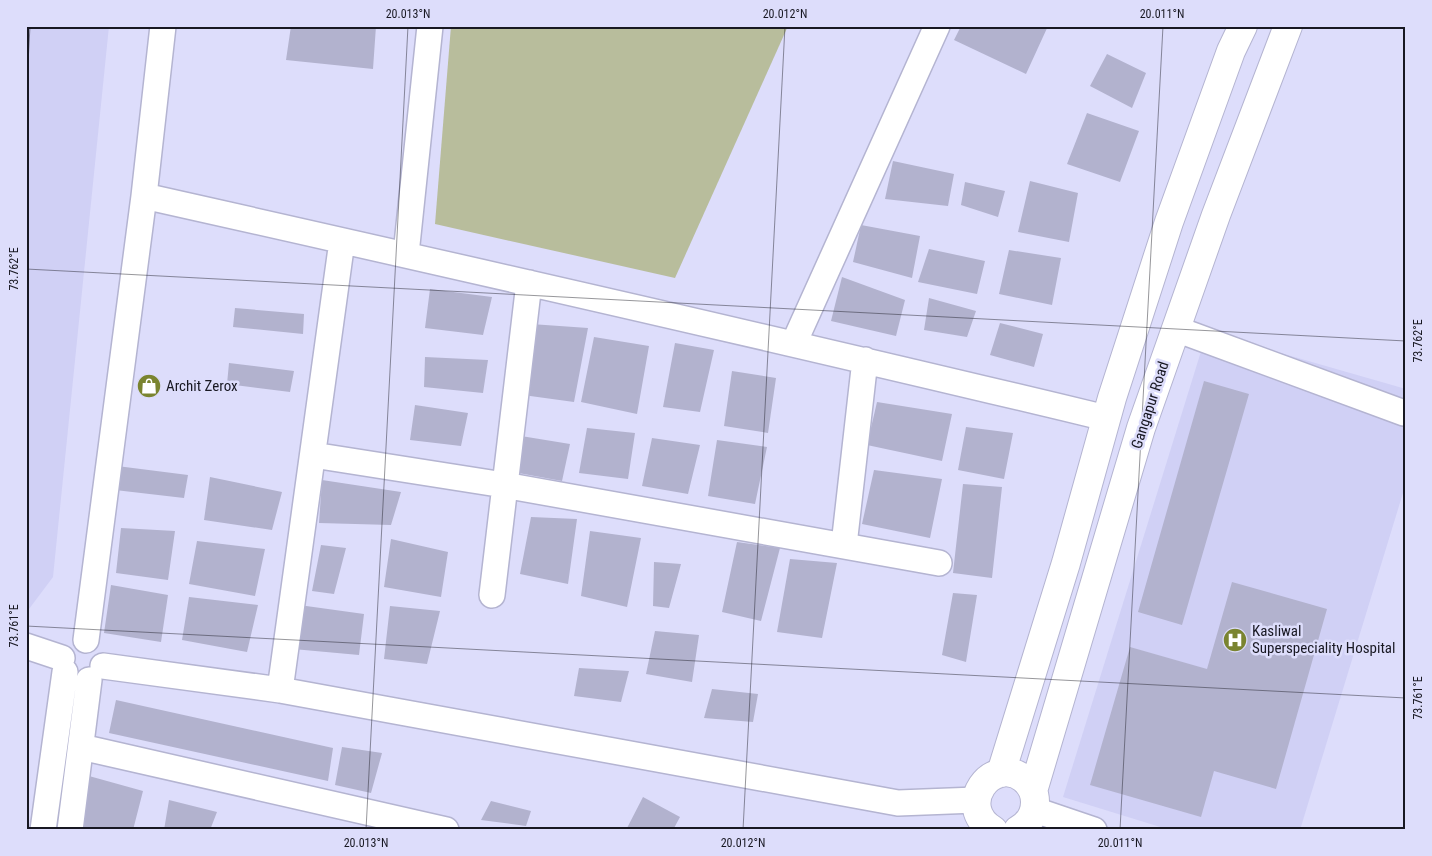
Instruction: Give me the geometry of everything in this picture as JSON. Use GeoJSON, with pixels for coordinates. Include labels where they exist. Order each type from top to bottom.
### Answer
{"type":"FeatureCollection","features":[{"type":"Feature","properties":{"kind":"main road"},"geometry":{"type":"LineString","coordinates":[[1001,773],[1066,563],[1106,418],[1169,222],[1231,51],[1243,26]]}},
{"type":"Feature","properties":{"kind":"main road","name":"Gangapur Road"},"geometry":{"type":"LineString","coordinates":[[1029,810],[1141,428],[1216,215],[1288,26]]}},
{"type":"Feature","properties":{"kind":"main road"},"geometry":{"type":"LineString","coordinates":[[981,819],[984,782],[1001,773],[1020,776],[1029,810]]}},
{"type":"Feature","properties":{"kind":"street"},"geometry":{"type":"LineString","coordinates":[[86,640],[144,196],[163,26]]}},
{"type":"Feature","properties":{"kind":"street"},"geometry":{"type":"LineString","coordinates":[[406,254],[430,26]]}},
{"type":"Feature","properties":{"kind":"street"},"geometry":{"type":"LineString","coordinates":[[794,343],[937,26]]}},
{"type":"Feature","properties":{"kind":"street"},"geometry":{"type":"LineString","coordinates":[[144,196],[794,343],[1106,418]]}},
{"type":"Feature","properties":{"kind":"street"},"geometry":{"type":"LineString","coordinates":[[280,690],[342,241]]}},
{"type":"Feature","properties":{"kind":"street"},"geometry":{"type":"LineString","coordinates":[[492,595],[528,283]]}},
{"type":"Feature","properties":{"kind":"street"},"geometry":{"type":"LineString","coordinates":[[1176,329],[1404,413]]}},
{"type":"Feature","properties":{"kind":"street"},"geometry":{"type":"LineString","coordinates":[[844,545],[865,360]]}},
{"type":"Feature","properties":{"kind":"street"},"geometry":{"type":"LineString","coordinates":[[313,455],[504,485],[938,563]]}},
{"type":"Feature","properties":{"kind":"street"},"geometry":{"type":"LineString","coordinates":[[43,830],[64,665],[68,646],[80,639],[93,642],[102,652],[81,747],[70,830]]}},
{"type":"Feature","properties":{"kind":"street"},"geometry":{"type":"LineString","coordinates":[[26,646],[64,665],[76,680],[96,673],[280,690],[981,819]]}},
{"type":"Feature","properties":{"kind":"street"},"geometry":{"type":"LineString","coordinates":[[81,747],[446,830]]}},
{"type":"Feature","properties":{"kind":"street"},"geometry":{"type":"LineString","coordinates":[[1029,810],[1094,830]]}},
{"type":"Feature","properties":{"kind":"shaded area"},"geometry":{"type":"Polygon","coordinates":[[[26,26],[109,26],[53,577],[26,613],[26,26]]]}},
{"type":"Feature","properties":{"kind":"shaded area","name":"Kasliwal Superspeciality Hospital"},"geometry":{"type":"Polygon","coordinates":[[[1207,332],[1406,389],[1406,483],[1300,830],[1170,830],[1063,797],[1207,332]]]}},
{"type":"Feature","properties":{"kind":"green space"},"geometry":{"type":"Polygon","coordinates":[[[451,26],[788,26],[675,278],[435,224],[451,26]]]}},
{"type":"Feature","properties":{"kind":"building"},"geometry":{"type":"Polygon","coordinates":[[[291,26],[376,26],[373,69],[286,60],[291,26]]]}},
{"type":"Feature","properties":{"kind":"building"},"geometry":{"type":"Polygon","coordinates":[[[961,26],[1048,26],[1026,74],[954,40],[961,26]]]}},
{"type":"Feature","properties":{"kind":"building"},"geometry":{"type":"Polygon","coordinates":[[[1107,54],[1146,73],[1132,108],[1090,86],[1107,54]]]}},
{"type":"Feature","properties":{"kind":"building"},"geometry":{"type":"Polygon","coordinates":[[[1087,113],[1139,131],[1120,182],[1067,164],[1087,113]]]}},
{"type":"Feature","properties":{"kind":"building"},"geometry":{"type":"Polygon","coordinates":[[[893,161],[954,174],[948,206],[885,199],[893,161]]]}},
{"type":"Feature","properties":{"kind":"building"},"geometry":{"type":"Polygon","coordinates":[[[1030,181],[1078,193],[1069,242],[1018,232],[1030,181]]]}},
{"type":"Feature","properties":{"kind":"building"},"geometry":{"type":"Polygon","coordinates":[[[965,182],[1005,191],[998,217],[961,205],[965,182]]]}},
{"type":"Feature","properties":{"kind":"building"},"geometry":{"type":"Polygon","coordinates":[[[861,225],[920,236],[912,278],[853,262],[861,225]]]}},
{"type":"Feature","properties":{"kind":"building"},"geometry":{"type":"Polygon","coordinates":[[[929,249],[985,261],[977,294],[918,282],[929,249]]]}},
{"type":"Feature","properties":{"kind":"building"},"geometry":{"type":"Polygon","coordinates":[[[1009,250],[1061,258],[1052,305],[999,294],[1009,250]]]}},
{"type":"Feature","properties":{"kind":"building"},"geometry":{"type":"Polygon","coordinates":[[[842,277],[905,300],[896,336],[831,321],[842,277]]]}},
{"type":"Feature","properties":{"kind":"building"},"geometry":{"type":"Polygon","coordinates":[[[430,289],[492,297],[483,335],[425,328],[430,289]]]}},
{"type":"Feature","properties":{"kind":"building"},"geometry":{"type":"Polygon","coordinates":[[[929,298],[976,311],[967,337],[924,330],[929,298]]]}},
{"type":"Feature","properties":{"kind":"building"},"geometry":{"type":"Polygon","coordinates":[[[235,308],[304,314],[303,334],[233,327],[235,308]]]}},
{"type":"Feature","properties":{"kind":"building"},"geometry":{"type":"Polygon","coordinates":[[[1000,323],[1043,334],[1034,367],[990,355],[1000,323]]]}},
{"type":"Feature","properties":{"kind":"building"},"geometry":{"type":"Polygon","coordinates":[[[531,324],[588,328],[574,402],[523,395],[531,324]]]}},
{"type":"Feature","properties":{"kind":"building"},"geometry":{"type":"Polygon","coordinates":[[[594,337],[649,346],[637,414],[581,402],[594,337]]]}},
{"type":"Feature","properties":{"kind":"building"},"geometry":{"type":"Polygon","coordinates":[[[675,343],[714,350],[700,412],[663,407],[675,343]]]}},
{"type":"Feature","properties":{"kind":"building"},"geometry":{"type":"Polygon","coordinates":[[[425,357],[488,360],[483,393],[424,387],[425,357]]]}},
{"type":"Feature","properties":{"kind":"building"},"geometry":{"type":"Polygon","coordinates":[[[229,363],[294,371],[290,392],[227,384],[229,363]]]}},
{"type":"Feature","properties":{"kind":"building"},"geometry":{"type":"Polygon","coordinates":[[[732,371],[776,378],[768,433],[724,426],[732,371]]]}},
{"type":"Feature","properties":{"kind":"building"},"geometry":{"type":"Polygon","coordinates":[[[1204,381],[1249,394],[1182,625],[1138,612],[1204,381]]]}},
{"type":"Feature","properties":{"kind":"building"},"geometry":{"type":"Polygon","coordinates":[[[877,402],[952,414],[942,461],[867,445],[877,402]]]}},
{"type":"Feature","properties":{"kind":"building"},"geometry":{"type":"Polygon","coordinates":[[[415,405],[468,413],[461,446],[410,440],[415,405]]]}},
{"type":"Feature","properties":{"kind":"building"},"geometry":{"type":"Polygon","coordinates":[[[966,427],[1013,433],[1004,479],[958,470],[966,427]]]}},
{"type":"Feature","properties":{"kind":"building"},"geometry":{"type":"Polygon","coordinates":[[[587,428],[635,433],[628,479],[579,473],[587,428]]]}},
{"type":"Feature","properties":{"kind":"building"},"geometry":{"type":"Polygon","coordinates":[[[521,436],[570,444],[562,481],[513,472],[521,436]]]}},
{"type":"Feature","properties":{"kind":"building"},"geometry":{"type":"Polygon","coordinates":[[[652,438],[700,445],[688,494],[642,486],[652,438]]]}},
{"type":"Feature","properties":{"kind":"building"},"geometry":{"type":"Polygon","coordinates":[[[717,440],[767,447],[755,504],[708,496],[717,440]]]}},
{"type":"Feature","properties":{"kind":"building"},"geometry":{"type":"Polygon","coordinates":[[[117,466],[188,475],[184,498],[115,490],[117,466]]]}},
{"type":"Feature","properties":{"kind":"building"},"geometry":{"type":"Polygon","coordinates":[[[874,470],[942,479],[930,538],[862,524],[874,470]]]}},
{"type":"Feature","properties":{"kind":"building"},"geometry":{"type":"Polygon","coordinates":[[[210,477],[282,492],[272,530],[204,520],[210,477]]]}},
{"type":"Feature","properties":{"kind":"building"},"geometry":{"type":"Polygon","coordinates":[[[322,480],[401,492],[391,525],[319,523],[322,480]]]}},
{"type":"Feature","properties":{"kind":"building"},"geometry":{"type":"Polygon","coordinates":[[[963,484],[1002,487],[992,578],[953,573],[963,484]]]}},
{"type":"Feature","properties":{"kind":"building"},"geometry":{"type":"Polygon","coordinates":[[[531,517],[577,519],[568,584],[520,574],[531,517]]]}},
{"type":"Feature","properties":{"kind":"building"},"geometry":{"type":"Polygon","coordinates":[[[121,528],[175,531],[168,580],[116,573],[121,528]]]}},
{"type":"Feature","properties":{"kind":"building"},"geometry":{"type":"Polygon","coordinates":[[[590,531],[641,538],[627,607],[581,596],[590,531]]]}},
{"type":"Feature","properties":{"kind":"building"},"geometry":{"type":"Polygon","coordinates":[[[391,539],[448,552],[441,597],[384,587],[391,539]]]}},
{"type":"Feature","properties":{"kind":"building"},"geometry":{"type":"Polygon","coordinates":[[[197,541],[265,549],[255,596],[189,584],[197,541]]]}},
{"type":"Feature","properties":{"kind":"building"},"geometry":{"type":"Polygon","coordinates":[[[737,542],[780,548],[761,621],[722,612],[737,542]]]}},
{"type":"Feature","properties":{"kind":"building"},"geometry":{"type":"Polygon","coordinates":[[[321,545],[346,548],[334,594],[312,591],[321,545]]]}},
{"type":"Feature","properties":{"kind":"building"},"geometry":{"type":"Polygon","coordinates":[[[790,559],[837,563],[822,638],[777,632],[790,559]]]}},
{"type":"Feature","properties":{"kind":"building"},"geometry":{"type":"Polygon","coordinates":[[[654,562],[681,564],[669,608],[653,606],[654,562]]]}},
{"type":"Feature","properties":{"kind":"building"},"geometry":{"type":"Polygon","coordinates":[[[1232,582],[1327,609],[1276,789],[1214,771],[1201,817],[1090,785],[1130,647],[1207,669],[1232,582]]]}},
{"type":"Feature","properties":{"kind":"building"},"geometry":{"type":"Polygon","coordinates":[[[111,585],[168,595],[161,642],[104,633],[111,585]]]}},
{"type":"Feature","properties":{"kind":"building"},"geometry":{"type":"Polygon","coordinates":[[[953,593],[977,595],[966,662],[942,655],[953,593]]]}},
{"type":"Feature","properties":{"kind":"building"},"geometry":{"type":"Polygon","coordinates":[[[189,597],[258,605],[247,652],[182,640],[189,597]]]}},
{"type":"Feature","properties":{"kind":"building"},"geometry":{"type":"Polygon","coordinates":[[[299,605],[364,614],[359,655],[293,649],[299,605]]]}},
{"type":"Feature","properties":{"kind":"building"},"geometry":{"type":"Polygon","coordinates":[[[390,606],[440,611],[427,664],[384,659],[390,606]]]}},
{"type":"Feature","properties":{"kind":"building"},"geometry":{"type":"Polygon","coordinates":[[[655,631],[699,635],[692,682],[646,674],[655,631]]]}},
{"type":"Feature","properties":{"kind":"building"},"geometry":{"type":"Polygon","coordinates":[[[579,668],[629,671],[621,702],[574,696],[579,668]]]}},
{"type":"Feature","properties":{"kind":"building"},"geometry":{"type":"Polygon","coordinates":[[[712,689],[758,694],[753,722],[704,718],[712,689]]]}},
{"type":"Feature","properties":{"kind":"building"},"geometry":{"type":"Polygon","coordinates":[[[116,700],[333,748],[328,781],[109,733],[116,700]]]}},
{"type":"Feature","properties":{"kind":"building"},"geometry":{"type":"Polygon","coordinates":[[[342,747],[382,753],[371,793],[335,785],[342,747]]]}},
{"type":"Feature","properties":{"kind":"building"},"geometry":{"type":"Polygon","coordinates":[[[89,776],[143,791],[133,830],[79,830],[89,776]]]}},
{"type":"Feature","properties":{"kind":"building"},"geometry":{"type":"Polygon","coordinates":[[[643,797],[680,817],[673,830],[626,830],[643,797]]]}},
{"type":"Feature","properties":{"kind":"building"},"geometry":{"type":"Polygon","coordinates":[[[169,800],[217,812],[210,830],[164,830],[169,800]]]}},
{"type":"Feature","properties":{"kind":"building"},"geometry":{"type":"Polygon","coordinates":[[[491,801],[531,811],[526,826],[481,820],[491,801]]]}},
{"type":"Feature","properties":{"kind":"place","name":"Archit Zerox"},"geometry":{"type":"Point","coordinates":[149,386]}},
{"type":"Feature","properties":{"kind":"place","name":"Kasliwal Superspeciality Hospital"},"geometry":{"type":"Point","coordinates":[1235,640]}}]}
